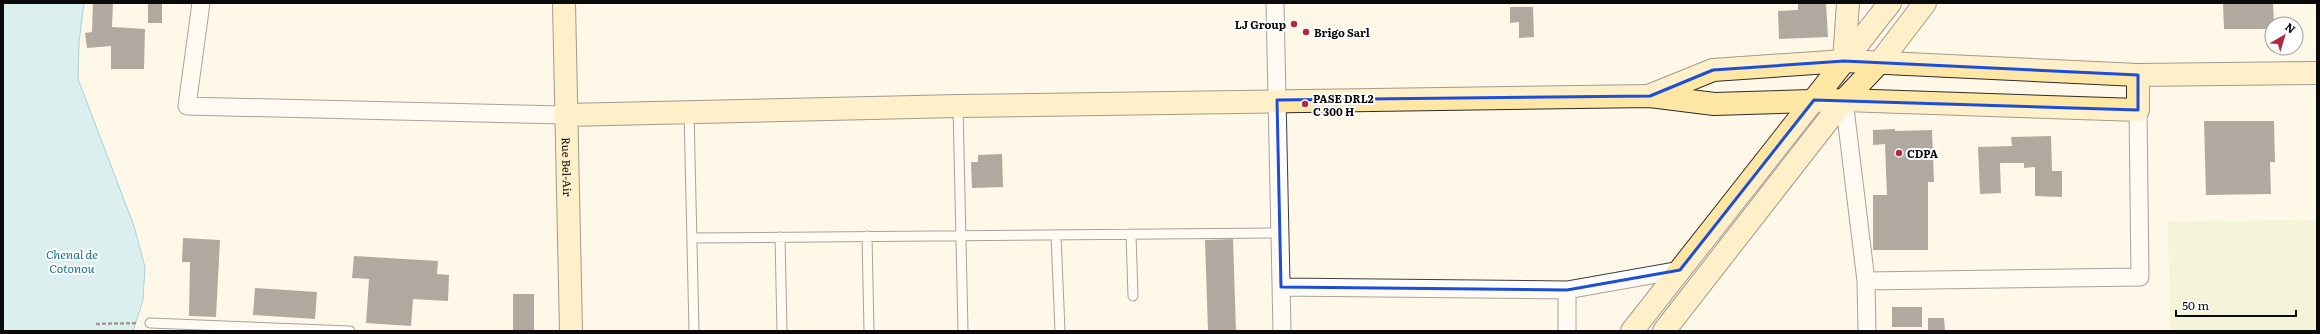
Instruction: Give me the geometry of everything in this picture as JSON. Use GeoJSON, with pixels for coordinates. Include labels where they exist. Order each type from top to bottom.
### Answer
{"type":"FeatureCollection","features":[{"type":"Feature","properties":{"kind":"street"},"geometry":{"type":"LineString","coordinates":[[201,3],[187,106],[565,115],[1278,100],[1650,96],[1714,104],[1844,100],[2138,110]]}},
{"type":"Feature","properties":{"kind":"street","name":"Rue Bel-Air"},"geometry":{"type":"LineString","coordinates":[[564,3],[565,115],[571,331]]}},
{"type":"Feature","properties":{"kind":"street"},"geometry":{"type":"LineString","coordinates":[[1275,3],[1282,331]]}},
{"type":"Feature","properties":{"kind":"street"},"geometry":{"type":"LineString","coordinates":[[1844,61],[1848,3]]}},
{"type":"Feature","properties":{"kind":"street"},"geometry":{"type":"LineString","coordinates":[[1632,331],[1890,3]]}},
{"type":"Feature","properties":{"kind":"street"},"geometry":{"type":"LineString","coordinates":[[1664,331],[1844,100],[1880,62],[1925,3]]}},
{"type":"Feature","properties":{"kind":"street"},"geometry":{"type":"LineString","coordinates":[[1650,96],[1713,70],[1844,61],[2138,74],[2317,73]]}},
{"type":"Feature","properties":{"kind":"street"},"geometry":{"type":"LineString","coordinates":[[1866,281],[2140,277],[2138,74]]}},
{"type":"Feature","properties":{"kind":"street"},"geometry":{"type":"LineString","coordinates":[[1844,100],[1866,281],[1867,331]]}},
{"type":"Feature","properties":{"kind":"street"},"geometry":{"type":"LineString","coordinates":[[1281,287],[1567,290],[1680,270]]}},
{"type":"Feature","properties":{"kind":"street"},"geometry":{"type":"LineString","coordinates":[[1567,290],[1567,331]]}},
{"type":"Feature","properties":{"kind":"lane"},"geometry":{"type":"LineString","coordinates":[[958,106],[963,331]]}},
{"type":"Feature","properties":{"kind":"lane"},"geometry":{"type":"LineString","coordinates":[[689,112],[694,331]]}},
{"type":"Feature","properties":{"kind":"lane"},"geometry":{"type":"LineString","coordinates":[[692,238],[1280,233]]}},
{"type":"Feature","properties":{"kind":"lane"},"geometry":{"type":"LineString","coordinates":[[1131,234],[1133,296]]}},
{"type":"Feature","properties":{"kind":"lane"},"geometry":{"type":"LineString","coordinates":[[1056,235],[1060,331]]}},
{"type":"Feature","properties":{"kind":"lane"},"geometry":{"type":"LineString","coordinates":[[867,236],[869,331]]}},
{"type":"Feature","properties":{"kind":"lane"},"geometry":{"type":"LineString","coordinates":[[780,237],[782,331]]}},
{"type":"Feature","properties":{"kind":"lane"},"geometry":{"type":"LineString","coordinates":[[150,323],[350,331]]}},
{"type":"Feature","properties":{"kind":"path"},"geometry":{"type":"LineString","coordinates":[[96,324],[150,323]]}},
{"type":"Feature","properties":{"kind":"highlighted area"},"geometry":{"type":"Polygon","coordinates":[[[1844,61],[2138,75],[2138,110],[1814,100],[1680,270],[1567,290],[1281,287],[1277,100],[1650,96],[1713,70],[1844,61]]]}},
{"type":"Feature","properties":{"kind":"green space"},"geometry":{"type":"Polygon","coordinates":[[[2317,220],[2317,331],[2170,331],[2168,221],[2317,220]]]}},
{"type":"Feature","properties":{"kind":"water","name":"Chenal de Cotonou"},"geometry":{"type":"Polygon","coordinates":[[[3,3],[84,3],[79,42],[78,79],[134,226],[145,267],[143,300],[133,331],[3,331],[3,3]]]}},
{"type":"Feature","properties":{"kind":"building"},"geometry":{"type":"Polygon","coordinates":[[[93,3],[113,3],[112,27],[145,29],[144,69],[111,69],[111,46],[87,48],[85,33],[92,32],[93,3]]]}},
{"type":"Feature","properties":{"kind":"building"},"geometry":{"type":"Polygon","coordinates":[[[148,3],[162,3],[162,23],[148,23],[148,3]]]}},
{"type":"Feature","properties":{"kind":"building"},"geometry":{"type":"Polygon","coordinates":[[[1798,3],[1826,3],[1828,37],[1779,39],[1778,11],[1798,10],[1798,3]]]}},
{"type":"Feature","properties":{"kind":"building"},"geometry":{"type":"Polygon","coordinates":[[[2223,3],[2273,3],[2274,16],[2264,16],[2264,29],[2224,29],[2223,3]]]}},
{"type":"Feature","properties":{"kind":"building"},"geometry":{"type":"Polygon","coordinates":[[[1510,7],[1533,7],[1534,37],[1519,38],[1519,22],[1510,23],[1510,7]]]}},
{"type":"Feature","properties":{"kind":"building"},"geometry":{"type":"Polygon","coordinates":[[[2204,121],[2274,121],[2275,162],[2270,162],[2271,194],[2206,195],[2204,121]]]}},
{"type":"Feature","properties":{"kind":"building"},"geometry":{"type":"Polygon","coordinates":[[[1895,129],[1895,131],[1932,130],[1934,182],[1928,182],[1928,250],[1873,250],[1873,195],[1887,195],[1885,144],[1873,145],[1873,130],[1895,129]]]}},
{"type":"Feature","properties":{"kind":"building"},"geometry":{"type":"Polygon","coordinates":[[[2051,136],[2052,171],[2062,171],[2062,197],[2035,196],[2035,167],[2024,168],[2024,163],[2000,163],[2001,193],[1980,194],[1978,147],[2012,146],[2011,137],[2051,136]]]}},
{"type":"Feature","properties":{"kind":"building"},"geometry":{"type":"Polygon","coordinates":[[[1002,154],[1003,187],[972,188],[971,162],[978,162],[978,155],[1002,154]]]}},
{"type":"Feature","properties":{"kind":"building"},"geometry":{"type":"Polygon","coordinates":[[[183,238],[220,240],[216,317],[189,316],[190,262],[182,262],[183,238]]]}},
{"type":"Feature","properties":{"kind":"building"},"geometry":{"type":"Polygon","coordinates":[[[1233,239],[1236,331],[1208,331],[1205,240],[1233,239]]]}},
{"type":"Feature","properties":{"kind":"building"},"geometry":{"type":"Polygon","coordinates":[[[354,256],[438,261],[437,274],[449,275],[448,301],[413,299],[411,326],[366,323],[369,279],[352,278],[354,256]]]}},
{"type":"Feature","properties":{"kind":"building"},"geometry":{"type":"Polygon","coordinates":[[[255,288],[317,292],[315,319],[253,315],[255,288]]]}},
{"type":"Feature","properties":{"kind":"building"},"geometry":{"type":"Polygon","coordinates":[[[513,294],[534,294],[534,331],[513,331],[513,294]]]}},
{"type":"Feature","properties":{"kind":"building"},"geometry":{"type":"Polygon","coordinates":[[[1892,307],[1922,307],[1922,327],[1892,327],[1892,307]]]}},
{"type":"Feature","properties":{"kind":"building"},"geometry":{"type":"Polygon","coordinates":[[[1928,318],[1944,318],[1945,331],[1928,331],[1928,318]]]}},
{"type":"Feature","properties":{"kind":"place","name":"LJ Group"},"geometry":{"type":"Point","coordinates":[1294,24]}},
{"type":"Feature","properties":{"kind":"place","name":"Brigo Sarl"},"geometry":{"type":"Point","coordinates":[1306,32]}},
{"type":"Feature","properties":{"kind":"place","name":"PASE DRL2 C 300 H"},"geometry":{"type":"Point","coordinates":[1305,104]}},
{"type":"Feature","properties":{"kind":"place","name":"CDPA"},"geometry":{"type":"Point","coordinates":[1899,153]}}]}
